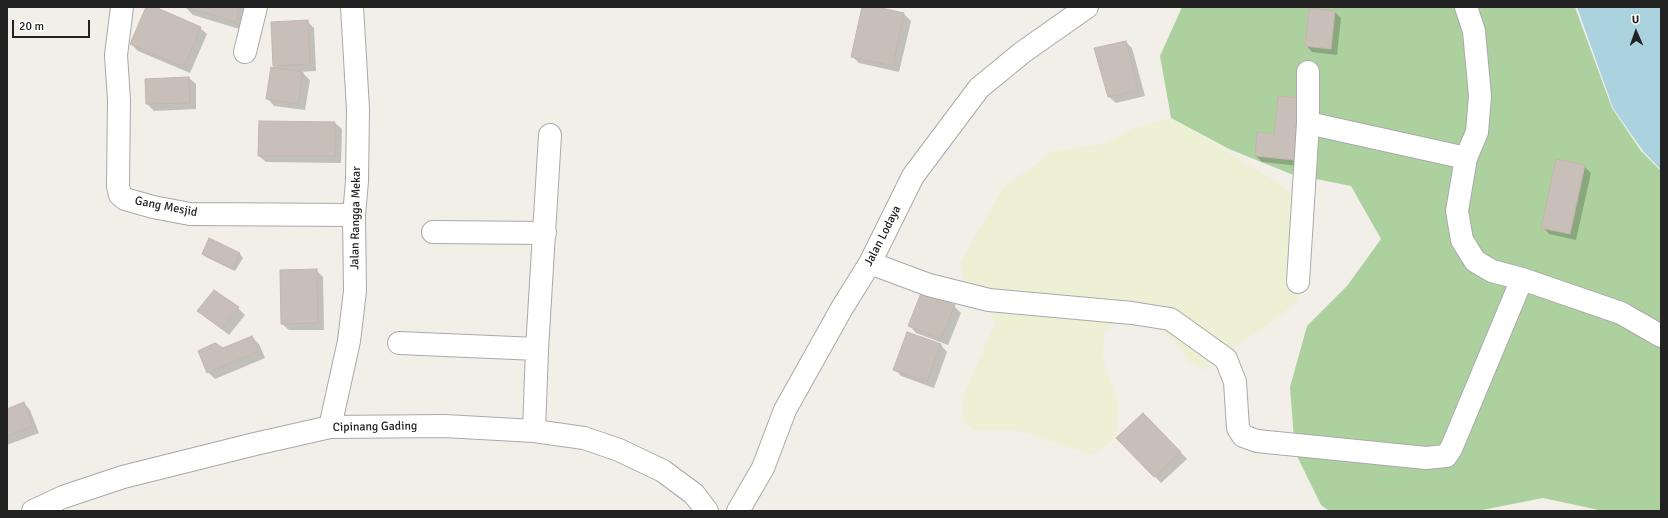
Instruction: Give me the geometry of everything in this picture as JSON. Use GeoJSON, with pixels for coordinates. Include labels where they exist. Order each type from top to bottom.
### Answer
{"type":"FeatureCollection","features":[{"type":"Feature","properties":{"kind":"street","name":"Gang Mesjid"},"geometry":{"type":"LineString","coordinates":[[122,7],[116,55],[119,100],[118,186],[120,195],[125,199],[153,207],[190,214],[354,215]]}},
{"type":"Feature","properties":{"kind":"street"},"geometry":{"type":"LineString","coordinates":[[245,52],[256,7]]}},
{"type":"Feature","properties":{"kind":"street","name":"Jalan Rangga Mekar"},"geometry":{"type":"LineString","coordinates":[[330,428],[350,334],[355,291],[354,215],[357,181],[358,109],[352,7]]}},
{"type":"Feature","properties":{"kind":"street","name":"Jalan Lodaya"},"geometry":{"type":"LineString","coordinates":[[738,511],[764,468],[789,404],[842,308],[870,263],[913,176],[979,88],[1023,52],[1087,7]]}},
{"type":"Feature","properties":{"kind":"street"},"geometry":{"type":"LineString","coordinates":[[1466,7],[1474,32],[1480,96],[1477,132],[1466,158],[1457,210],[1462,240],[1475,261],[1492,270],[1621,313],[1661,336]]}},
{"type":"Feature","properties":{"kind":"street"},"geometry":{"type":"LineString","coordinates":[[1298,282],[1308,123],[1308,72]]}},
{"type":"Feature","properties":{"kind":"street"},"geometry":{"type":"LineString","coordinates":[[1308,123],[1466,158]]}},
{"type":"Feature","properties":{"kind":"street"},"geometry":{"type":"LineString","coordinates":[[534,431],[550,135]]}},
{"type":"Feature","properties":{"kind":"street"},"geometry":{"type":"LineString","coordinates":[[434,232],[545,233]]}},
{"type":"Feature","properties":{"kind":"street"},"geometry":{"type":"LineString","coordinates":[[870,263],[929,285],[989,300],[1132,313],[1170,319],[1226,359],[1235,382],[1238,428],[1243,436],[1257,441],[1426,458],[1446,456],[1452,449],[1522,279]]}},
{"type":"Feature","properties":{"kind":"street"},"geometry":{"type":"LineString","coordinates":[[399,343],[538,350]]}},
{"type":"Feature","properties":{"kind":"street","name":"Cipinang Gading"},"geometry":{"type":"LineString","coordinates":[[33,511],[63,497],[123,477],[262,442],[330,428],[446,426],[534,431],[584,438],[619,450],[663,471],[694,494],[707,511]]}},
{"type":"Feature","properties":{"kind":"green space"},"geometry":{"type":"Polygon","coordinates":[[[1182,7],[1575,7],[1612,108],[1641,151],[1661,171],[1661,511],[1603,511],[1543,498],[1477,511],[1329,511],[1321,505],[1295,452],[1290,387],[1307,326],[1347,286],[1381,239],[1351,186],[1291,174],[1229,149],[1171,118],[1160,56],[1182,7]]]}},
{"type":"Feature","properties":{"kind":"green space"},"geometry":{"type":"Polygon","coordinates":[[[1171,118],[1276,181],[1308,208],[1303,279],[1297,302],[1272,322],[1202,370],[1191,364],[1167,335],[1146,323],[1134,319],[1112,324],[1104,333],[1103,359],[1119,405],[1116,438],[1092,455],[1015,430],[972,430],[963,421],[963,397],[995,322],[990,311],[964,285],[960,262],[1004,186],[1041,161],[1048,152],[1103,144],[1132,129],[1171,118]]]}},
{"type":"Feature","properties":{"kind":"water"},"geometry":{"type":"Polygon","coordinates":[[[1577,7],[1661,7],[1661,170],[1643,151],[1613,108],[1577,7]]]}},
{"type":"Feature","properties":{"kind":"building"},"geometry":{"type":"Polygon","coordinates":[[[146,7],[155,7],[201,27],[184,67],[130,44],[146,7]]]}},
{"type":"Feature","properties":{"kind":"building"},"geometry":{"type":"Polygon","coordinates":[[[186,7],[239,7],[236,22],[186,7]]]}},
{"type":"Feature","properties":{"kind":"building"},"geometry":{"type":"Polygon","coordinates":[[[862,7],[877,7],[904,13],[893,66],[851,57],[862,7]]]}},
{"type":"Feature","properties":{"kind":"building"},"geometry":{"type":"Polygon","coordinates":[[[1309,8],[1335,11],[1331,49],[1305,46],[1309,8]]]}},
{"type":"Feature","properties":{"kind":"building"},"geometry":{"type":"Polygon","coordinates":[[[308,20],[310,64],[273,66],[271,22],[308,20]]]}},
{"type":"Feature","properties":{"kind":"building"},"geometry":{"type":"Polygon","coordinates":[[[1126,41],[1138,90],[1108,97],[1094,48],[1126,41]]]}},
{"type":"Feature","properties":{"kind":"building"},"geometry":{"type":"Polygon","coordinates":[[[271,67],[303,72],[298,104],[266,99],[271,67]]]}},
{"type":"Feature","properties":{"kind":"building"},"geometry":{"type":"Polygon","coordinates":[[[189,77],[190,103],[146,104],[145,79],[189,77]]]}},
{"type":"Feature","properties":{"kind":"building"},"geometry":{"type":"Polygon","coordinates":[[[1278,96],[1301,98],[1294,160],[1255,156],[1257,132],[1274,134],[1278,96]]]}},
{"type":"Feature","properties":{"kind":"building"},"geometry":{"type":"Polygon","coordinates":[[[259,121],[335,122],[335,156],[258,156],[259,121]]]}},
{"type":"Feature","properties":{"kind":"building"},"geometry":{"type":"Polygon","coordinates":[[[1556,159],[1585,165],[1570,234],[1541,228],[1556,159]]]}},
{"type":"Feature","properties":{"kind":"building"},"geometry":{"type":"Polygon","coordinates":[[[209,238],[240,253],[232,269],[202,254],[209,238]]]}},
{"type":"Feature","properties":{"kind":"building"},"geometry":{"type":"Polygon","coordinates":[[[317,269],[318,323],[281,324],[280,270],[317,269]]]}},
{"type":"Feature","properties":{"kind":"building"},"geometry":{"type":"Polygon","coordinates":[[[214,290],[239,307],[222,329],[197,311],[214,290]]]}},
{"type":"Feature","properties":{"kind":"building"},"geometry":{"type":"Polygon","coordinates":[[[921,293],[955,305],[941,339],[908,326],[921,293]]]}},
{"type":"Feature","properties":{"kind":"building"},"geometry":{"type":"Polygon","coordinates":[[[907,332],[941,344],[927,382],[893,370],[907,332]]]}},
{"type":"Feature","properties":{"kind":"building"},"geometry":{"type":"Polygon","coordinates":[[[252,336],[259,351],[207,373],[198,351],[215,343],[223,348],[252,336]]]}},
{"type":"Feature","properties":{"kind":"building"},"geometry":{"type":"Polygon","coordinates":[[[24,402],[33,426],[7,436],[7,409],[24,402]]]}},
{"type":"Feature","properties":{"kind":"building"},"geometry":{"type":"Polygon","coordinates":[[[1143,413],[1181,452],[1154,477],[1116,438],[1143,413]]]}}]}
